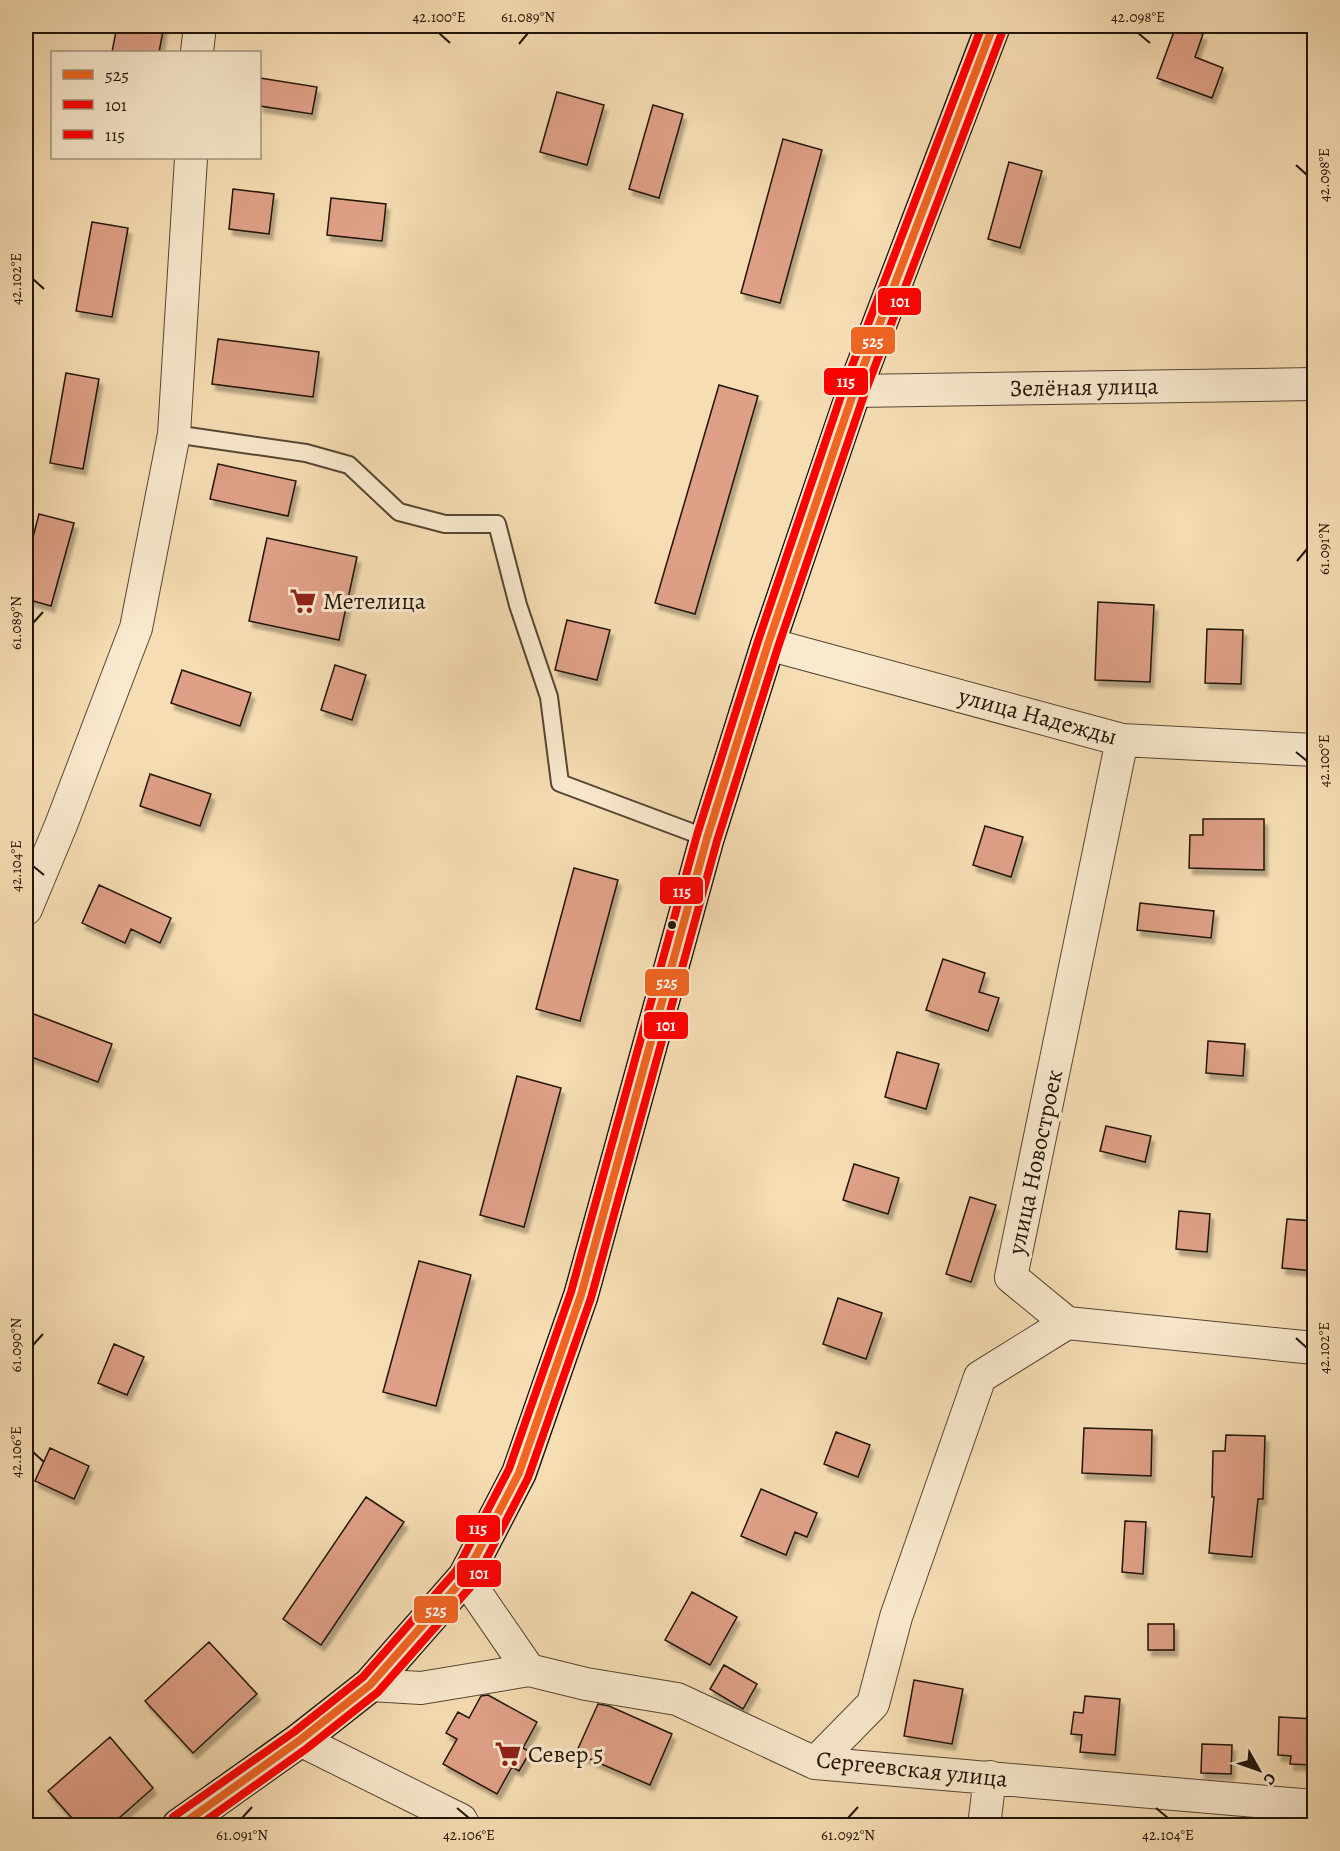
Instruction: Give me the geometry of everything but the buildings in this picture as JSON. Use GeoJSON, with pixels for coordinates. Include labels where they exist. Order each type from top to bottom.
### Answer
{"type":"FeatureCollection","features":[{"type":"Feature","properties":{"kind":"main road"},"geometry":{"type":"LineString","coordinates":[[179,1826],[300,1740],[370,1685],[465,1577],[519,1473],[581,1295],[707,838],[768,644],[854,391],[993,26]]}},
{"type":"Feature","properties":{"kind":"street"},"geometry":{"type":"LineString","coordinates":[[197,51],[200,26]]}},
{"type":"Feature","properties":{"kind":"street"},"geometry":{"type":"LineString","coordinates":[[26,909],[61,825],[136,628],[174,434],[191,159]]}},
{"type":"Feature","properties":{"kind":"street","name":"Зелёная улица"},"geometry":{"type":"LineString","coordinates":[[854,391],[1314,384]]}},
{"type":"Feature","properties":{"kind":"street","name":"улица Надежды"},"geometry":{"type":"LineString","coordinates":[[768,644],[1122,740],[1314,750]]}},
{"type":"Feature","properties":{"kind":"street","name":"улица Новостроек"},"geometry":{"type":"LineString","coordinates":[[1067,1323],[1011,1277],[1122,740]]}},
{"type":"Feature","properties":{"kind":"street"},"geometry":{"type":"LineString","coordinates":[[815,1763],[873,1704],[896,1617],[980,1377],[1067,1323],[1314,1348]]}},
{"type":"Feature","properties":{"kind":"street"},"geometry":{"type":"LineString","coordinates":[[370,1685],[421,1688],[529,1670],[465,1577]]}},
{"type":"Feature","properties":{"kind":"street","name":"Сергеевская улица"},"geometry":{"type":"LineString","coordinates":[[529,1670],[586,1684],[676,1699],[815,1763],[1314,1806]]}},
{"type":"Feature","properties":{"kind":"street"},"geometry":{"type":"LineString","coordinates":[[300,1740],[461,1820],[464,1826]]}},
{"type":"Feature","properties":{"kind":"street"},"geometry":{"type":"LineString","coordinates":[[984,1826],[990,1777]]}},
{"type":"Feature","properties":{"kind":"lane"},"geometry":{"type":"LineString","coordinates":[[174,434],[306,453],[349,465],[399,512],[445,524],[497,524],[518,605],[549,698],[560,783],[707,838]]}},
{"type":"Feature","properties":{"kind":"transit line","name":"115"},"geometry":{"type":"LineString","coordinates":[[173,1817],[294,1732],[363,1677],[456,1571],[509,1469],[571,1292],[697,835],[758,641],[844,387],[982,26]]}},
{"type":"Feature","properties":{"kind":"transit line","name":"525"},"geometry":{"type":"LineString","coordinates":[[180,1826],[300,1740],[370,1685],[465,1577],[519,1473],[581,1295],[707,838],[768,644],[854,391],[993,26]]}},
{"type":"Feature","properties":{"kind":"transit line","name":"101"},"geometry":{"type":"LineString","coordinates":[[198,1826],[306,1749],[378,1692],[474,1583],[528,1478],[591,1298],[717,841],[778,647],[864,395],[1003,30]]}},
{"type":"Feature","properties":{"kind":"place","name":"Метелица"},"geometry":{"type":"Point","coordinates":[303,601]}},
{"type":"Feature","properties":{"kind":"place","name":"Север 5"},"geometry":{"type":"Point","coordinates":[508,1754]}}]}
